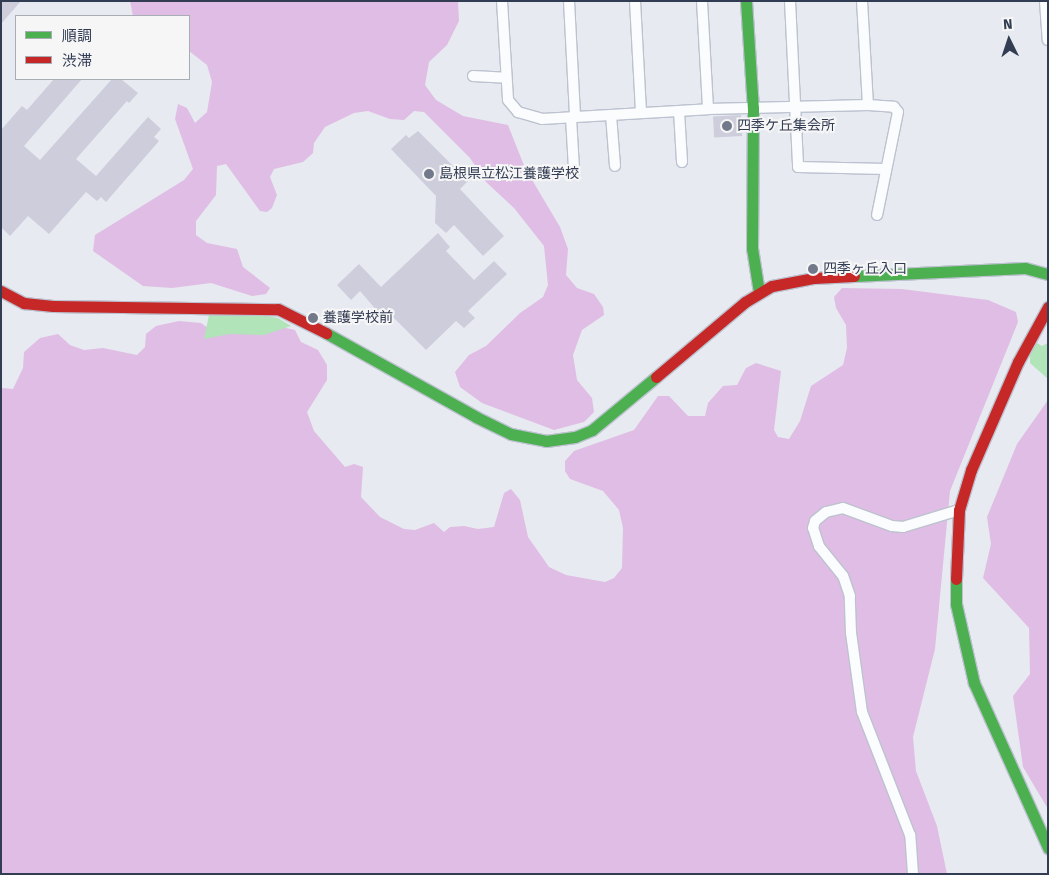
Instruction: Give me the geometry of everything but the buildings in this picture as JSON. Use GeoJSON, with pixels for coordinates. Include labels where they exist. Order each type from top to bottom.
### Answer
{"type":"FeatureCollection","features":[{"type":"Feature","properties":{"kind":"street"},"geometry":{"type":"LineString","coordinates":[[502,1],[508,100],[513,109],[542,119],[796,105],[894,107],[898,112],[877,215]]}},
{"type":"Feature","properties":{"kind":"street"},"geometry":{"type":"LineString","coordinates":[[569,1],[574,168]]}},
{"type":"Feature","properties":{"kind":"street"},"geometry":{"type":"LineString","coordinates":[[635,1],[641,113]]}},
{"type":"Feature","properties":{"kind":"street"},"geometry":{"type":"LineString","coordinates":[[702,1],[708,109]]}},
{"type":"Feature","properties":{"kind":"street"},"geometry":{"type":"LineString","coordinates":[[746,1],[753,108],[752,248],[759,292]]}},
{"type":"Feature","properties":{"kind":"street"},"geometry":{"type":"LineString","coordinates":[[790,1],[798,167],[886,169]]}},
{"type":"Feature","properties":{"kind":"street"},"geometry":{"type":"LineString","coordinates":[[862,1],[868,105]]}},
{"type":"Feature","properties":{"kind":"street"},"geometry":{"type":"LineString","coordinates":[[1045,1],[1048,40]]}},
{"type":"Feature","properties":{"kind":"street"},"geometry":{"type":"LineString","coordinates":[[473,76],[506,78]]}},
{"type":"Feature","properties":{"kind":"street"},"geometry":{"type":"LineString","coordinates":[[680,111],[682,162]]}},
{"type":"Feature","properties":{"kind":"street"},"geometry":{"type":"LineString","coordinates":[[611,115],[615,166]]}},
{"type":"Feature","properties":{"kind":"street"},"geometry":{"type":"LineString","coordinates":[[1,291],[24,303],[53,306],[238,306],[278,310],[315,326],[476,417],[511,434],[546,441],[575,437],[603,422],[759,292],[784,282],[814,278],[1026,268],[1048,274]]}},
{"type":"Feature","properties":{"kind":"street"},"geometry":{"type":"LineString","coordinates":[[1048,307],[989,426],[959,510],[956,604],[971,674],[1021,793],[1048,848]]}},
{"type":"Feature","properties":{"kind":"street"},"geometry":{"type":"LineString","coordinates":[[913,874],[910,835],[862,712],[850,633],[850,596],[843,576],[819,546],[814,528],[816,521],[826,512],[843,508],[892,526],[903,526],[959,510]]}},
{"type":"Feature","properties":{"kind":"shaded area"},"geometry":{"type":"Polygon","coordinates":[[[130,1],[458,1],[459,21],[447,45],[429,62],[425,85],[436,100],[463,116],[508,125],[525,168],[560,227],[568,249],[566,275],[577,288],[594,294],[603,307],[604,315],[582,330],[573,355],[577,380],[592,398],[594,412],[584,422],[554,430],[482,403],[460,387],[455,372],[469,355],[486,346],[520,313],[543,297],[548,285],[544,246],[514,208],[486,182],[470,158],[424,112],[414,111],[404,120],[390,119],[368,111],[354,113],[325,127],[314,143],[313,153],[303,162],[274,169],[270,177],[277,195],[272,208],[267,212],[260,211],[226,164],[217,166],[216,195],[196,221],[196,235],[207,243],[237,249],[243,267],[270,288],[266,294],[252,296],[211,283],[172,288],[143,286],[93,251],[95,235],[184,180],[193,169],[175,119],[178,104],[187,108],[195,123],[207,112],[212,82],[207,65],[190,52],[190,15],[133,15],[130,1]]]}},
{"type":"Feature","properties":{"kind":"shaded area"},"geometry":{"type":"Polygon","coordinates":[[[842,288],[902,289],[988,300],[1016,312],[1018,322],[950,491],[935,649],[913,737],[916,771],[937,826],[947,874],[1,874],[1,388],[13,389],[23,368],[24,352],[40,338],[58,334],[70,345],[84,350],[103,348],[137,355],[145,347],[146,334],[156,326],[179,321],[201,323],[212,331],[277,326],[295,330],[301,342],[318,350],[327,365],[327,380],[307,412],[314,431],[345,467],[354,464],[363,467],[361,497],[380,517],[404,529],[415,530],[434,523],[444,532],[450,527],[464,526],[478,529],[494,527],[504,493],[511,489],[520,500],[528,537],[549,567],[566,575],[605,582],[614,578],[622,568],[623,528],[619,510],[603,491],[570,479],[565,471],[565,461],[574,451],[634,430],[658,396],[669,396],[688,416],[705,416],[708,403],[723,386],[737,385],[746,368],[756,363],[781,371],[774,430],[778,437],[789,439],[800,421],[811,386],[843,365],[847,348],[846,325],[836,308],[834,297],[842,288]]]}},
{"type":"Feature","properties":{"kind":"shaded area"},"geometry":{"type":"Polygon","coordinates":[[[255,314],[278,318],[291,326],[264,335],[230,334],[204,339],[209,315],[255,314]]]}},
{"type":"Feature","properties":{"kind":"shaded area"},"geometry":{"type":"Polygon","coordinates":[[[1037,343],[1042,346],[1048,343],[1048,379],[1030,363],[1030,353],[1037,343]]]}},
{"type":"Feature","properties":{"kind":"shaded area"},"geometry":{"type":"Polygon","coordinates":[[[1048,400],[1048,809],[1023,767],[1013,696],[1030,674],[1029,628],[983,578],[991,544],[987,517],[1017,444],[1048,400]]]}},
{"type":"Feature","properties":{"kind":"traffic: fast"},"geometry":{"type":"LineString","coordinates":[[746,1],[753,108],[752,248],[759,292]]}},
{"type":"Feature","properties":{"kind":"traffic: fast"},"geometry":{"type":"LineString","coordinates":[[854,276],[1025,268],[1048,274]]}},
{"type":"Feature","properties":{"kind":"traffic: fast"},"geometry":{"type":"LineString","coordinates":[[326,333],[476,417],[511,434],[546,441],[575,437],[592,430],[656,377]]}},
{"type":"Feature","properties":{"kind":"traffic: fast"},"geometry":{"type":"LineString","coordinates":[[956,579],[956,604],[974,683],[1048,848]]}},
{"type":"Feature","properties":{"kind":"traffic: jam"},"geometry":{"type":"LineString","coordinates":[[656,377],[745,302],[772,286],[814,278],[854,276]]}},
{"type":"Feature","properties":{"kind":"traffic: jam"},"geometry":{"type":"LineString","coordinates":[[1,291],[24,303],[53,306],[278,309],[326,333]]}},
{"type":"Feature","properties":{"kind":"traffic: jam"},"geometry":{"type":"LineString","coordinates":[[956,579],[959,510],[971,470],[1018,362],[1048,307]]}},
{"type":"Feature","properties":{"kind":"place","name":"四季ケ丘集会所"},"geometry":{"type":"Point","coordinates":[727,126]}},
{"type":"Feature","properties":{"kind":"place","name":"島根県立松江養護学校"},"geometry":{"type":"Point","coordinates":[429,174]}},
{"type":"Feature","properties":{"kind":"place","name":"四季ヶ丘入口"},"geometry":{"type":"Point","coordinates":[813,269]}},
{"type":"Feature","properties":{"kind":"place","name":"養護学校前"},"geometry":{"type":"Point","coordinates":[313,318]}}]}
